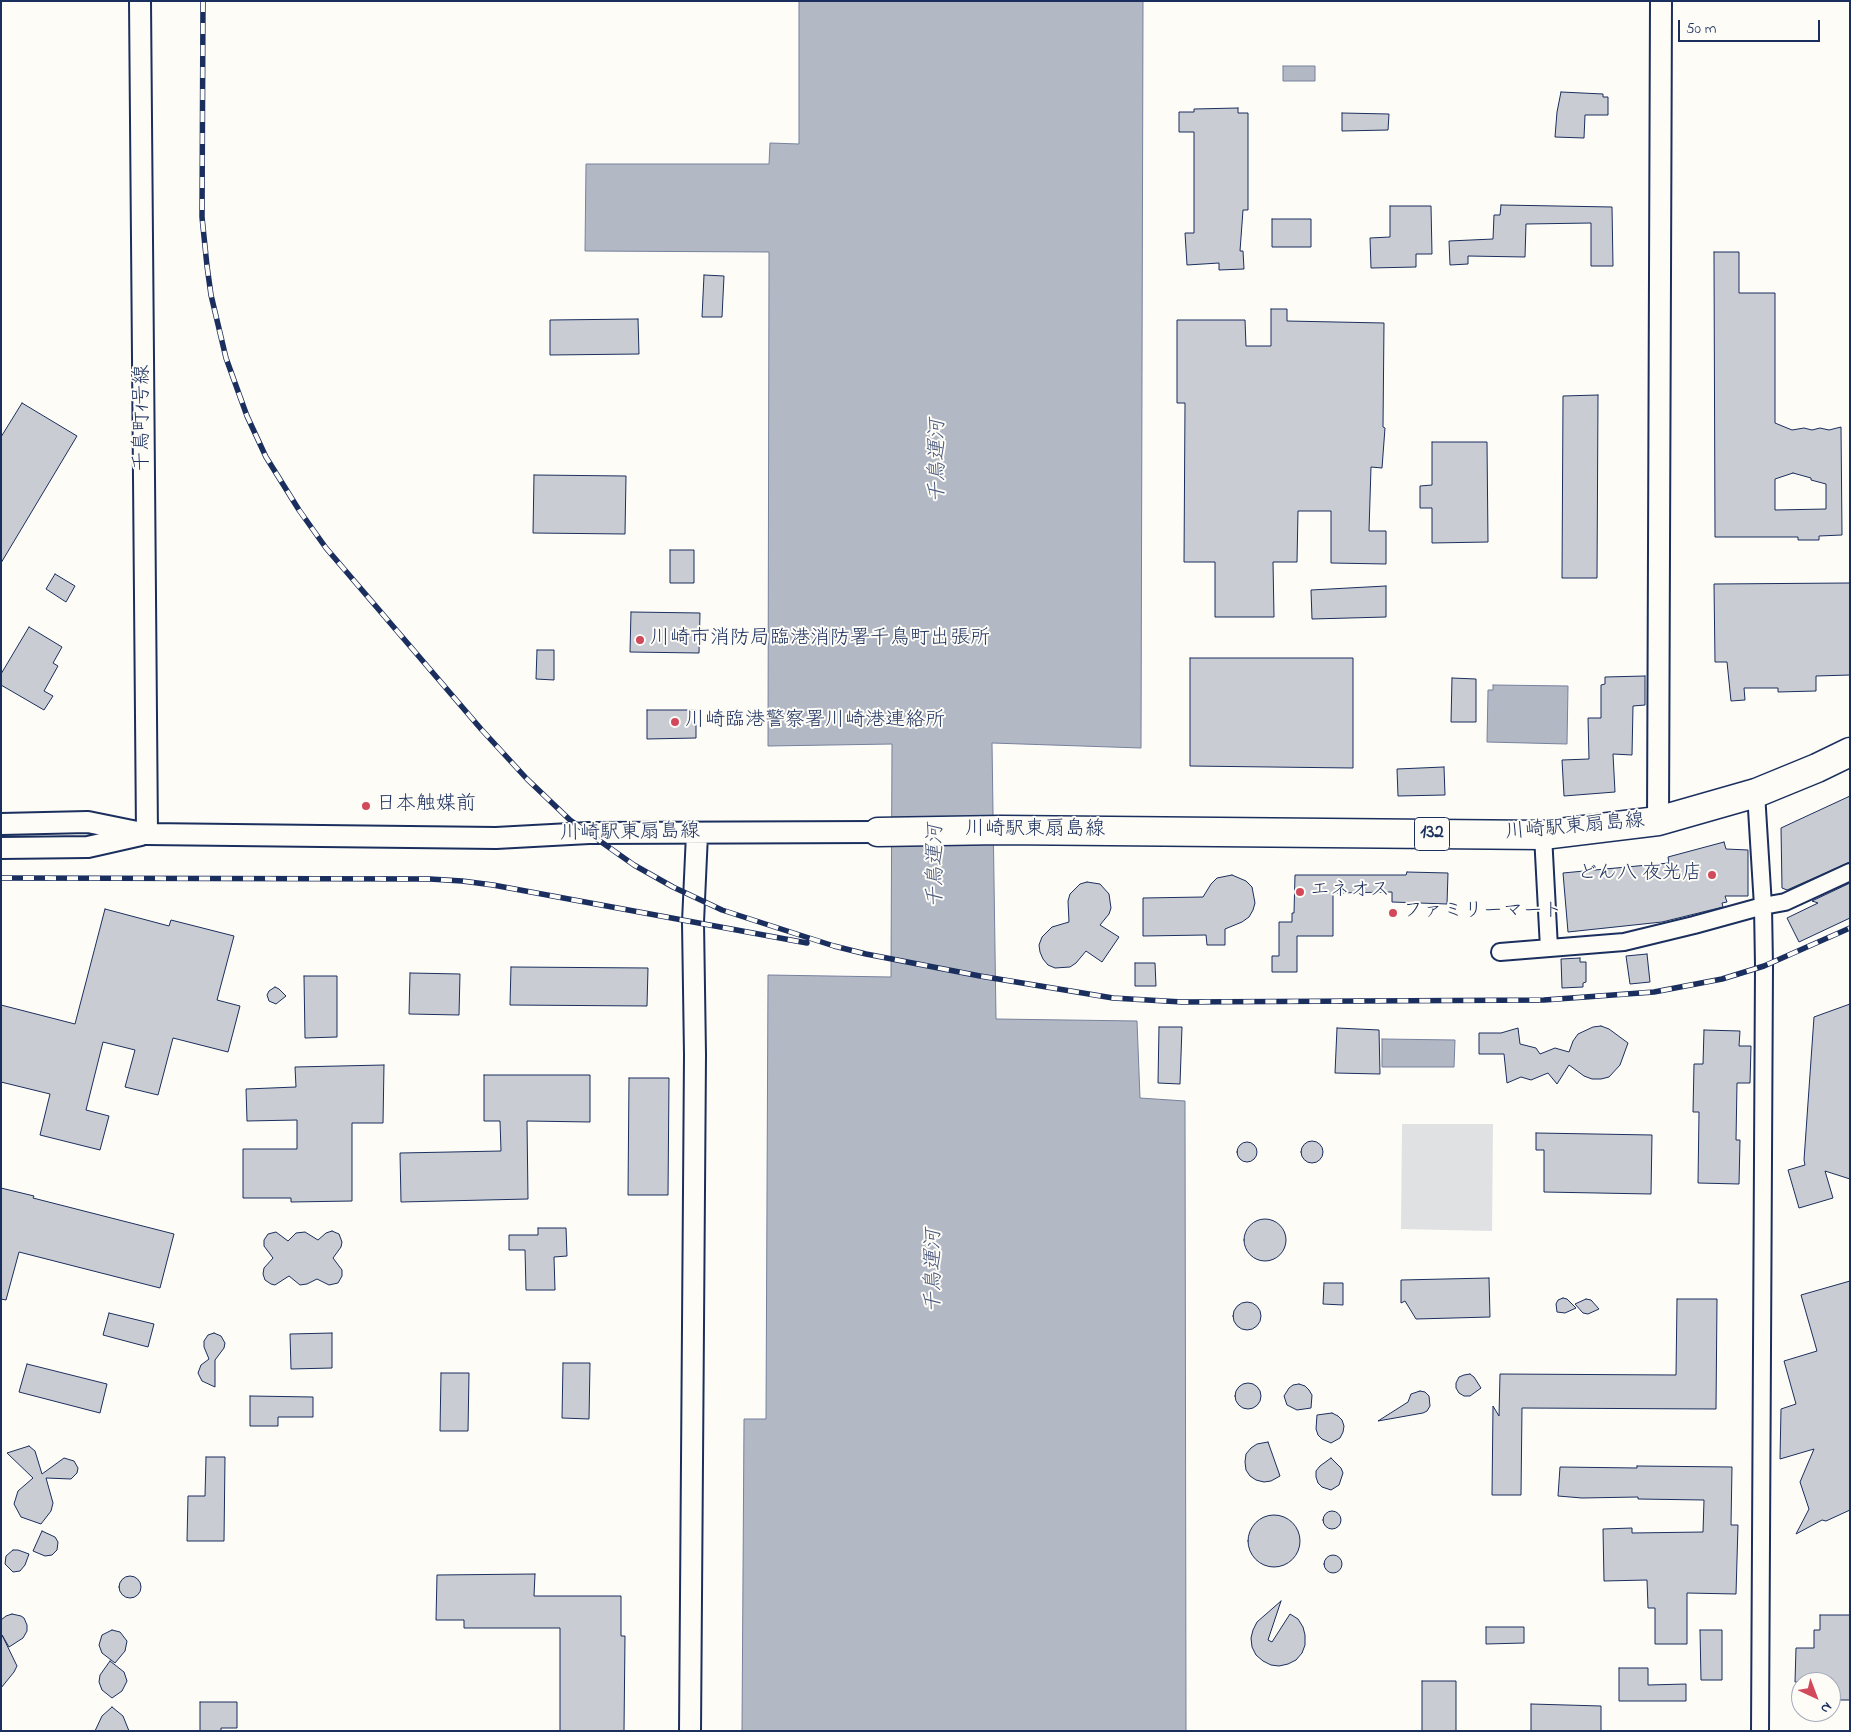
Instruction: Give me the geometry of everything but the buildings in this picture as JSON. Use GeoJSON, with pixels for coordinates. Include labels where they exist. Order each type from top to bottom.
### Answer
{"type":"FeatureCollection","features":[{"type":"Feature","properties":{"kind":"highway","name":"川崎駅東扇島線"},"geometry":{"type":"LineString","coordinates":[[878,832],[1002,830],[1543,834],[1658,821],[1756,793],[1850,752]]}},
{"type":"Feature","properties":{"kind":"street","name":"千鳥町1号線"},"geometry":{"type":"LineString","coordinates":[[140,1],[148,834]]}},
{"type":"Feature","properties":{"kind":"street"},"geometry":{"type":"LineString","coordinates":[[1658,821],[1661,1]]}},
{"type":"Feature","properties":{"kind":"street"},"geometry":{"type":"LineString","coordinates":[[1756,793],[1763,906],[1764,989],[1760,1731]]}},
{"type":"Feature","properties":{"kind":"street","name":"川崎駅東扇島線"},"geometry":{"type":"LineString","coordinates":[[1,824],[88,822],[148,834],[496,838],[589,833],[878,832]]}},
{"type":"Feature","properties":{"kind":"street","name":"川崎駅東扇島線"},"geometry":{"type":"LineString","coordinates":[[1,848],[88,847],[148,834]]}},
{"type":"Feature","properties":{"kind":"street"},"geometry":{"type":"LineString","coordinates":[[690,1731],[695,1055],[693,922],[696,834]]}},
{"type":"Feature","properties":{"kind":"street"},"geometry":{"type":"LineString","coordinates":[[1543,834],[1549,948]]}},
{"type":"Feature","properties":{"kind":"street"},"geometry":{"type":"LineString","coordinates":[[1500,952],[1624,942],[1694,926],[1763,906],[1785,902],[1850,872]]}},
{"type":"Feature","properties":{"kind":"shaded area"},"geometry":{"type":"Polygon","coordinates":[[[1402,1124],[1493,1124],[1492,1231],[1401,1229],[1402,1124]]]}},
{"type":"Feature","properties":{"kind":"water","name":"千鳥運河"},"geometry":{"type":"Polygon","coordinates":[[[799,1],[1143,1],[1141,748],[992,743],[996,1019],[1137,1021],[1140,1098],[1185,1101],[1186,1731],[742,1731],[744,1419],[766,1419],[768,975],[891,977],[892,744],[768,746],[769,252],[585,251],[586,164],[769,164],[770,143],[799,144],[799,1]]]}},
{"type":"Feature","properties":{"kind":"water"},"geometry":{"type":"Polygon","coordinates":[[[1283,66],[1315,66],[1315,81],[1283,81],[1283,66]]]}},
{"type":"Feature","properties":{"kind":"water"},"geometry":{"type":"Polygon","coordinates":[[[1493,685],[1568,686],[1567,744],[1487,742],[1488,690],[1493,690],[1493,685]]]}},
{"type":"Feature","properties":{"kind":"water"},"geometry":{"type":"Polygon","coordinates":[[[1382,1039],[1455,1040],[1454,1067],[1382,1067],[1382,1039]]]}},
{"type":"Feature","properties":{"kind":"railway"},"geometry":{"type":"LineString","coordinates":[[203,1],[202,217],[211,295],[226,358],[247,416],[266,457],[299,510],[326,548],[481,729],[527,779],[570,820],[634,865],[673,887],[722,910],[834,946],[866,954],[980,976],[1113,998],[1182,1002],[1544,1000],[1654,992],[1722,979],[1764,966],[1850,928]]}},
{"type":"Feature","properties":{"kind":"railway"},"geometry":{"type":"LineString","coordinates":[[1,878],[430,879],[462,881],[493,885],[807,943]]}},
{"type":"Feature","properties":{"kind":"place","name":"川崎市消防局臨港消防署千鳥町出張所"},"geometry":{"type":"Point","coordinates":[640,640]}},
{"type":"Feature","properties":{"kind":"place","name":"川崎臨港警察署川崎港連絡所"},"geometry":{"type":"Point","coordinates":[675,722]}},
{"type":"Feature","properties":{"kind":"place","name":"日本触媒前"},"geometry":{"type":"Point","coordinates":[366,806]}},
{"type":"Feature","properties":{"kind":"place","name":"どん八 夜光店"},"geometry":{"type":"Point","coordinates":[1712,875]}},
{"type":"Feature","properties":{"kind":"place","name":"エネオス"},"geometry":{"type":"Point","coordinates":[1300,892]}},
{"type":"Feature","properties":{"kind":"place","name":"ファミリーマート"},"geometry":{"type":"Point","coordinates":[1393,913]}}]}
